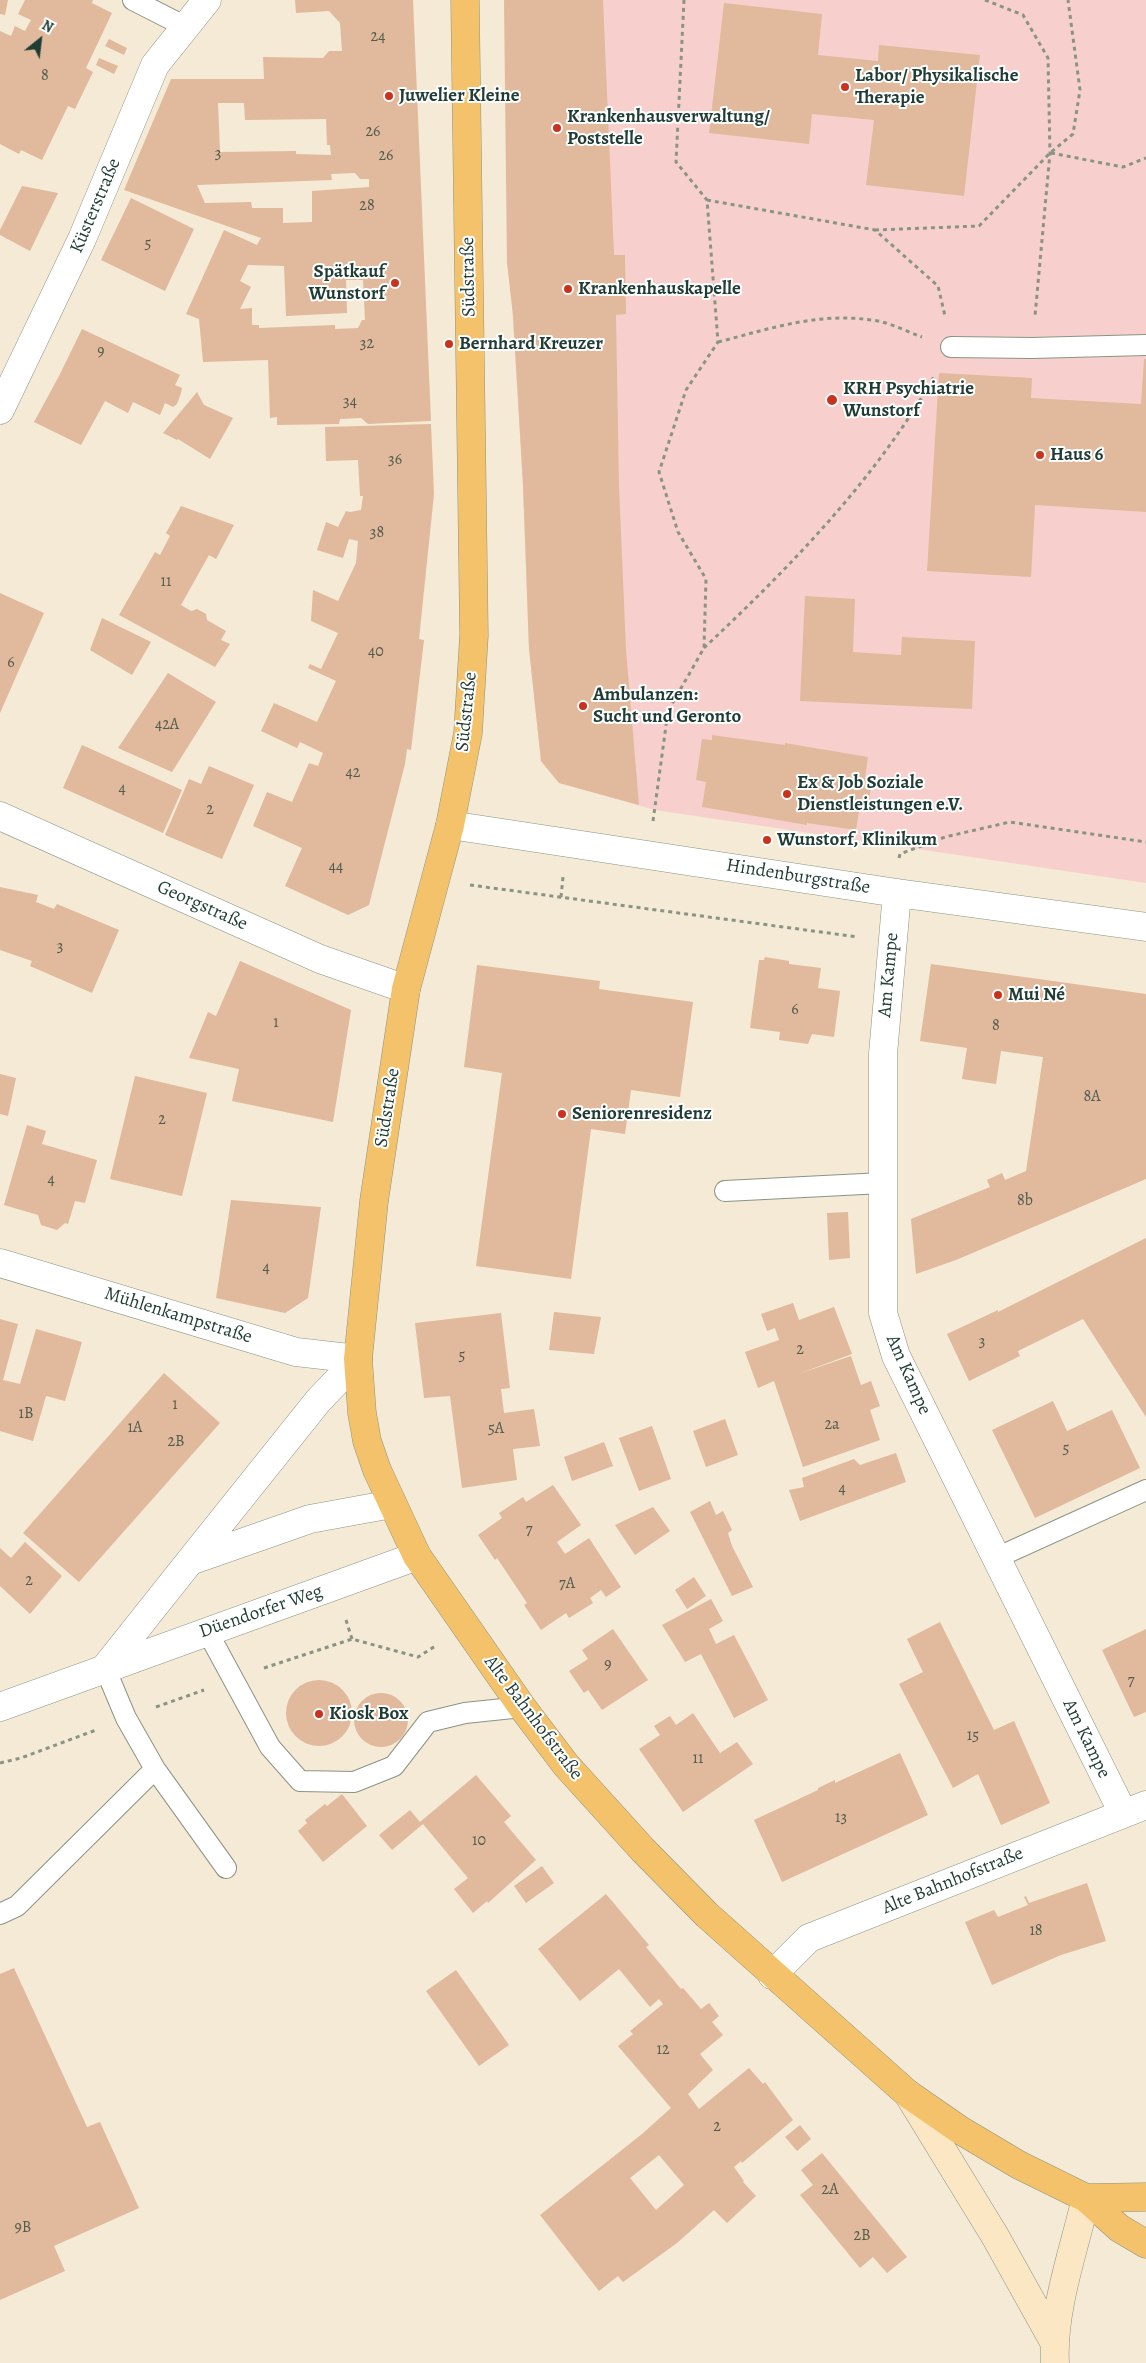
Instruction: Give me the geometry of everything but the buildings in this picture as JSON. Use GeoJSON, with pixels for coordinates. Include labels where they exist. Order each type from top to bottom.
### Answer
{"type":"FeatureCollection","features":[{"type":"Feature","properties":{"kind":"main road","name":"Südstraße"},"geometry":{"type":"LineString","coordinates":[[362,1413],[358,1359],[374,1201],[406,989],[450,824],[468,733],[474,635],[465,0]]}},
{"type":"Feature","properties":{"kind":"main road","name":"Alte Bahnhofstraße"},"geometry":{"type":"LineString","coordinates":[[362,1413],[367,1441],[377,1470],[417,1556],[522,1707],[566,1765],[643,1850],[707,1915],[772,1975],[908,2094],[960,2130],[1019,2165],[1086,2198]]}},
{"type":"Feature","properties":{"kind":"main road"},"geometry":{"type":"LineString","coordinates":[[908,2094],[995,2236],[1054,2353]]}},
{"type":"Feature","properties":{"kind":"main road"},"geometry":{"type":"LineString","coordinates":[[1086,2198],[1146,2197]]}},
{"type":"Feature","properties":{"kind":"main road"},"geometry":{"type":"LineString","coordinates":[[1054,2353],[1086,2198]]}},
{"type":"Feature","properties":{"kind":"main road"},"geometry":{"type":"LineString","coordinates":[[1086,2198],[1119,2228],[1146,2244]]}},
{"type":"Feature","properties":{"kind":"street","name":"Küsterstraße"},"geometry":{"type":"LineString","coordinates":[[0,410],[82,240],[155,64],[198,9]]}},
{"type":"Feature","properties":{"kind":"street","name":"Georgstraße"},"geometry":{"type":"LineString","coordinates":[[0,816],[320,959],[406,989]]}},
{"type":"Feature","properties":{"kind":"street","name":"Hindenburgstraße"},"geometry":{"type":"LineString","coordinates":[[450,824],[896,893],[1146,927]]}},
{"type":"Feature","properties":{"kind":"street","name":"Am Kampe"},"geometry":{"type":"LineString","coordinates":[[896,893],[883,1054],[883,1313],[896,1356],[996,1558],[1135,1809]]}},
{"type":"Feature","properties":{"kind":"street","name":"Mühlenkampstraße"},"geometry":{"type":"LineString","coordinates":[[0,1263],[296,1352],[358,1359]]}},
{"type":"Feature","properties":{"kind":"street"},"geometry":{"type":"LineString","coordinates":[[105,1668],[318,1401],[358,1359]]}},
{"type":"Feature","properties":{"kind":"street"},"geometry":{"type":"LineString","coordinates":[[190,1562],[310,1519],[392,1504]]}},
{"type":"Feature","properties":{"kind":"street","name":"Düendorfer Weg"},"geometry":{"type":"LineString","coordinates":[[0,1707],[417,1556]]}},
{"type":"Feature","properties":{"kind":"street","name":"Alte Bahnhofstraße"},"geometry":{"type":"LineString","coordinates":[[772,1975],[809,1938],[1135,1809]]}},
{"type":"Feature","properties":{"kind":"lane"},"geometry":{"type":"LineString","coordinates":[[133,0],[198,9]]}},
{"type":"Feature","properties":{"kind":"lane"},"geometry":{"type":"LineString","coordinates":[[951,347],[1032,348],[1146,345]]}},
{"type":"Feature","properties":{"kind":"lane"},"geometry":{"type":"LineString","coordinates":[[725,1191],[883,1183]]}},
{"type":"Feature","properties":{"kind":"lane"},"geometry":{"type":"LineString","coordinates":[[996,1558],[1146,1490]]}},
{"type":"Feature","properties":{"kind":"lane"},"geometry":{"type":"LineString","coordinates":[[207,1631],[270,1746],[300,1781],[354,1782],[394,1766],[428,1722],[464,1713],[522,1707]]}},
{"type":"Feature","properties":{"kind":"lane"},"geometry":{"type":"LineString","coordinates":[[105,1668],[126,1718],[155,1770],[226,1868]]}},
{"type":"Feature","properties":{"kind":"lane"},"geometry":{"type":"LineString","coordinates":[[0,1914],[17,1906],[155,1770]]}},
{"type":"Feature","properties":{"kind":"path"},"geometry":{"type":"LineString","coordinates":[[684,0],[676,162],[706,200],[718,342],[686,390],[659,472],[678,532],[706,579],[704,648]]}},
{"type":"Feature","properties":{"kind":"path"},"geometry":{"type":"LineString","coordinates":[[985,0],[1023,15],[1048,58],[1050,153],[1032,348]]}},
{"type":"Feature","properties":{"kind":"path"},"geometry":{"type":"LineString","coordinates":[[706,200],[875,230],[979,226],[1050,153],[1073,134],[1080,90],[1068,0]]}},
{"type":"Feature","properties":{"kind":"path"},"geometry":{"type":"LineString","coordinates":[[1050,153],[1123,167],[1146,158]]}},
{"type":"Feature","properties":{"kind":"path"},"geometry":{"type":"LineString","coordinates":[[648,854],[668,711],[704,648],[770,586],[851,494],[917,407],[951,347],[938,286],[875,230]]}},
{"type":"Feature","properties":{"kind":"path"},"geometry":{"type":"LineString","coordinates":[[718,342],[798,321],[841,316],[880,322],[951,347]]}},
{"type":"Feature","properties":{"kind":"path"},"geometry":{"type":"LineString","coordinates":[[896,893],[900,854],[945,837],[1010,822],[1146,842]]}},
{"type":"Feature","properties":{"kind":"path"},"geometry":{"type":"LineString","coordinates":[[435,880],[866,938],[892,936]]}},
{"type":"Feature","properties":{"kind":"shaded area","name":"KRH Psychiatrie Wunstorf"},"geometry":{"type":"Polygon","coordinates":[[[505,0],[1146,0],[1146,883],[655,810],[559,783],[541,761],[529,649],[523,485],[509,256],[505,0]]]}},
{"type":"Feature","properties":{"kind":"place","name":"Labor/ Physikalische Therapie"},"geometry":{"type":"Point","coordinates":[845,87]}},
{"type":"Feature","properties":{"kind":"place","name":"Juwelier Kleine"},"geometry":{"type":"Point","coordinates":[389,96]}},
{"type":"Feature","properties":{"kind":"place","name":"Krankenhausverwaltung/ Poststelle"},"geometry":{"type":"Point","coordinates":[557,128]}},
{"type":"Feature","properties":{"kind":"place","name":"Spätkauf Wunstorf"},"geometry":{"type":"Point","coordinates":[395,283]}},
{"type":"Feature","properties":{"kind":"place","name":"Krankenhauskapelle"},"geometry":{"type":"Point","coordinates":[568,289]}},
{"type":"Feature","properties":{"kind":"place","name":"Bernhard Kreuzer"},"geometry":{"type":"Point","coordinates":[449,344]}},
{"type":"Feature","properties":{"kind":"place","name":"KRH Psychiatrie Wunstorf"},"geometry":{"type":"Point","coordinates":[832,400]}},
{"type":"Feature","properties":{"kind":"place","name":"Haus 6"},"geometry":{"type":"Point","coordinates":[1040,455]}},
{"type":"Feature","properties":{"kind":"place","name":"Ambulanzen: Sucht und Geronto"},"geometry":{"type":"Point","coordinates":[583,706]}},
{"type":"Feature","properties":{"kind":"place","name":"Ex & Job Soziale Dienstleistungen e.V."},"geometry":{"type":"Point","coordinates":[787,794]}},
{"type":"Feature","properties":{"kind":"place","name":"Wunstorf, Klinikum"},"geometry":{"type":"Point","coordinates":[767,840]}},
{"type":"Feature","properties":{"kind":"place","name":"Mui Né"},"geometry":{"type":"Point","coordinates":[998,995]}},
{"type":"Feature","properties":{"kind":"place","name":"Seniorenresidenz"},"geometry":{"type":"Point","coordinates":[562,1114]}},
{"type":"Feature","properties":{"kind":"place","name":"Kiosk Box"},"geometry":{"type":"Point","coordinates":[319,1714]}}]}
